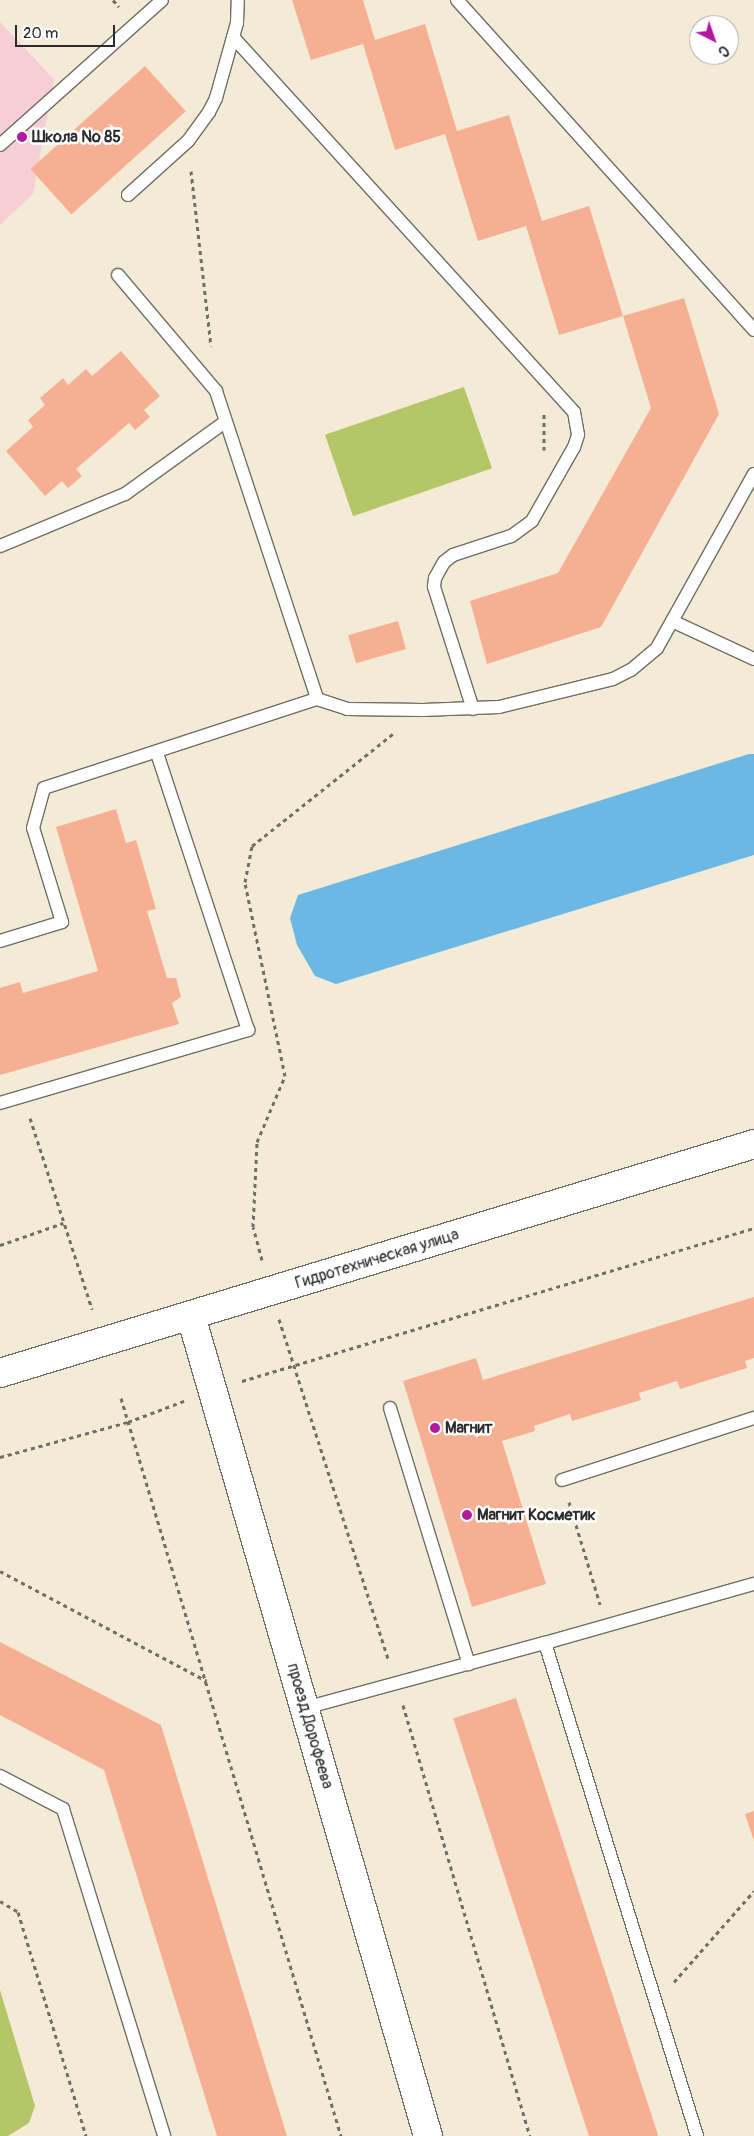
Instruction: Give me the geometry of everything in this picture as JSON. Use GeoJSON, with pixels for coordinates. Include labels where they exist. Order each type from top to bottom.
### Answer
{"type":"FeatureCollection","features":[{"type":"Feature","properties":{"kind":"street","name":"Гидротехническая улица"},"geometry":{"type":"LineString","coordinates":[[0,1374],[754,1144]]}},
{"type":"Feature","properties":{"kind":"street","name":"проезд Дорофеева"},"geometry":{"type":"LineString","coordinates":[[191,1316],[428,2136]]}},
{"type":"Feature","properties":{"kind":"lane"},"geometry":{"type":"LineString","coordinates":[[0,145],[162,0]]}},
{"type":"Feature","properties":{"kind":"lane"},"geometry":{"type":"LineString","coordinates":[[128,195],[188,142],[216,98],[233,37],[238,0]]}},
{"type":"Feature","properties":{"kind":"lane"},"geometry":{"type":"LineString","coordinates":[[457,0],[754,330]]}},
{"type":"Feature","properties":{"kind":"lane"},"geometry":{"type":"LineString","coordinates":[[233,37],[552,384],[574,412],[578,424],[574,447],[538,511],[524,529],[511,536],[452,555],[444,562],[435,578],[434,587],[473,709]]}},
{"type":"Feature","properties":{"kind":"lane"},"geometry":{"type":"LineString","coordinates":[[118,275],[216,391],[318,699]]}},
{"type":"Feature","properties":{"kind":"lane"},"geometry":{"type":"LineString","coordinates":[[0,546],[125,494],[225,422]]}},
{"type":"Feature","properties":{"kind":"lane"},"geometry":{"type":"LineString","coordinates":[[0,941],[62,922],[33,828],[44,788],[157,753],[318,699],[347,709],[473,709],[513,704],[613,679],[646,660],[657,648],[754,474]]}},
{"type":"Feature","properties":{"kind":"lane"},"geometry":{"type":"LineString","coordinates":[[672,621],[754,659]]}},
{"type":"Feature","properties":{"kind":"lane"},"geometry":{"type":"LineString","coordinates":[[0,1103],[248,1030],[157,753]]}},
{"type":"Feature","properties":{"kind":"lane"},"geometry":{"type":"LineString","coordinates":[[390,1408],[469,1664]]}},
{"type":"Feature","properties":{"kind":"lane"},"geometry":{"type":"LineString","coordinates":[[562,1480],[754,1418]]}},
{"type":"Feature","properties":{"kind":"lane"},"geometry":{"type":"LineString","coordinates":[[304,1708],[754,1584]]}},
{"type":"Feature","properties":{"kind":"lane"},"geometry":{"type":"LineString","coordinates":[[545,1643],[697,2136]]}},
{"type":"Feature","properties":{"kind":"lane"},"geometry":{"type":"LineString","coordinates":[[0,1776],[63,1809],[164,2136]]}},
{"type":"Feature","properties":{"kind":"path"},"geometry":{"type":"LineString","coordinates":[[188,142],[216,391]]}},
{"type":"Feature","properties":{"kind":"path"},"geometry":{"type":"LineString","coordinates":[[552,384],[542,430],[544,454],[554,484]]}},
{"type":"Feature","properties":{"kind":"path"},"geometry":{"type":"LineString","coordinates":[[423,710],[252,846],[245,882],[285,1076],[257,1142],[253,1226],[271,1292],[396,1684],[530,2136]]}},
{"type":"Feature","properties":{"kind":"path"},"geometry":{"type":"LineString","coordinates":[[23,1096],[92,1309]]}},
{"type":"Feature","properties":{"kind":"path"},"geometry":{"type":"LineString","coordinates":[[0,1245],[63,1223]]}},
{"type":"Feature","properties":{"kind":"path"},"geometry":{"type":"LineString","coordinates":[[0,1457],[128,1422],[212,1390],[754,1228]]}},
{"type":"Feature","properties":{"kind":"path"},"geometry":{"type":"LineString","coordinates":[[121,1398],[342,2136]]}},
{"type":"Feature","properties":{"kind":"path"},"geometry":{"type":"LineString","coordinates":[[562,1480],[607,1626]]}},
{"type":"Feature","properties":{"kind":"path"},"geometry":{"type":"LineString","coordinates":[[0,1571],[207,1681]]}},
{"type":"Feature","properties":{"kind":"path"},"geometry":{"type":"LineString","coordinates":[[656,2003],[754,1891]]}},
{"type":"Feature","properties":{"kind":"path"},"geometry":{"type":"LineString","coordinates":[[0,1901],[18,1912],[86,2136]]}},
{"type":"Feature","properties":{"kind":"shaded area","name":"Школа № 85"},"geometry":{"type":"Polygon","coordinates":[[[0,22],[54,79],[33,194],[0,225],[0,22]]]}},
{"type":"Feature","properties":{"kind":"green space"},"geometry":{"type":"Polygon","coordinates":[[[464,387],[492,468],[353,516],[325,435],[464,387]]]}},
{"type":"Feature","properties":{"kind":"green space"},"geometry":{"type":"Polygon","coordinates":[[[0,1990],[35,2106],[29,2123],[8,2136],[0,2136],[0,1990]]]}},
{"type":"Feature","properties":{"kind":"water"},"geometry":{"type":"Polygon","coordinates":[[[754,754],[754,855],[336,984],[315,976],[297,945],[290,918],[298,895],[754,754]]]}},
{"type":"Feature","properties":{"kind":"building"},"geometry":{"type":"Polygon","coordinates":[[[292,0],[363,0],[375,40],[425,24],[457,131],[509,115],[542,221],[589,206],[623,316],[559,335],[526,226],[478,241],[445,134],[395,150],[363,44],[311,60],[292,0]]]}},
{"type":"Feature","properties":{"kind":"building"},"geometry":{"type":"Polygon","coordinates":[[[145,66],[186,111],[71,214],[31,169],[145,66]]]}},
{"type":"Feature","properties":{"kind":"building"},"geometry":{"type":"Polygon","coordinates":[[[684,298],[719,414],[601,627],[487,664],[470,601],[558,573],[651,408],[623,316],[684,298]]]}},
{"type":"Feature","properties":{"kind":"building"},"geometry":{"type":"Polygon","coordinates":[[[121,351],[160,396],[144,410],[150,417],[135,430],[129,423],[76,469],[82,476],[68,488],[62,481],[45,496],[6,451],[33,427],[28,420],[45,405],[40,398],[63,378],[68,385],[86,369],[92,376],[121,351]]]}},
{"type":"Feature","properties":{"kind":"building"},"geometry":{"type":"Polygon","coordinates":[[[398,621],[406,649],[356,663],[348,635],[398,621]]]}},
{"type":"Feature","properties":{"kind":"building"},"geometry":{"type":"Polygon","coordinates":[[[116,809],[126,843],[136,840],[156,909],[147,911],[167,978],[176,978],[181,997],[172,1003],[179,1024],[0,1075],[0,988],[20,982],[23,993],[98,971],[56,827],[116,809]]]}},
{"type":"Feature","properties":{"kind":"building"},"geometry":{"type":"Polygon","coordinates":[[[754,1297],[754,1358],[745,1361],[747,1368],[680,1389],[677,1381],[639,1393],[641,1400],[572,1421],[570,1414],[534,1426],[535,1431],[502,1441],[546,1584],[472,1607],[403,1381],[476,1358],[483,1380],[754,1297]]]}},
{"type":"Feature","properties":{"kind":"building"},"geometry":{"type":"Polygon","coordinates":[[[0,1642],[161,1725],[287,2136],[217,2136],[104,1770],[0,1715],[0,1642]]]}},
{"type":"Feature","properties":{"kind":"building"},"geometry":{"type":"Polygon","coordinates":[[[516,1698],[658,2135],[589,2136],[453,1718],[516,1698]]]}},
{"type":"Feature","properties":{"kind":"building"},"geometry":{"type":"Polygon","coordinates":[[[754,1811],[754,1841],[745,1814],[754,1811]]]}},
{"type":"Feature","properties":{"kind":"place","name":"Школа № 85"},"geometry":{"type":"Point","coordinates":[22,137]}},
{"type":"Feature","properties":{"kind":"place","name":"Магнит"},"geometry":{"type":"Point","coordinates":[435,1428]}},
{"type":"Feature","properties":{"kind":"place","name":"Магнит Косметик"},"geometry":{"type":"Point","coordinates":[467,1515]}}]}
